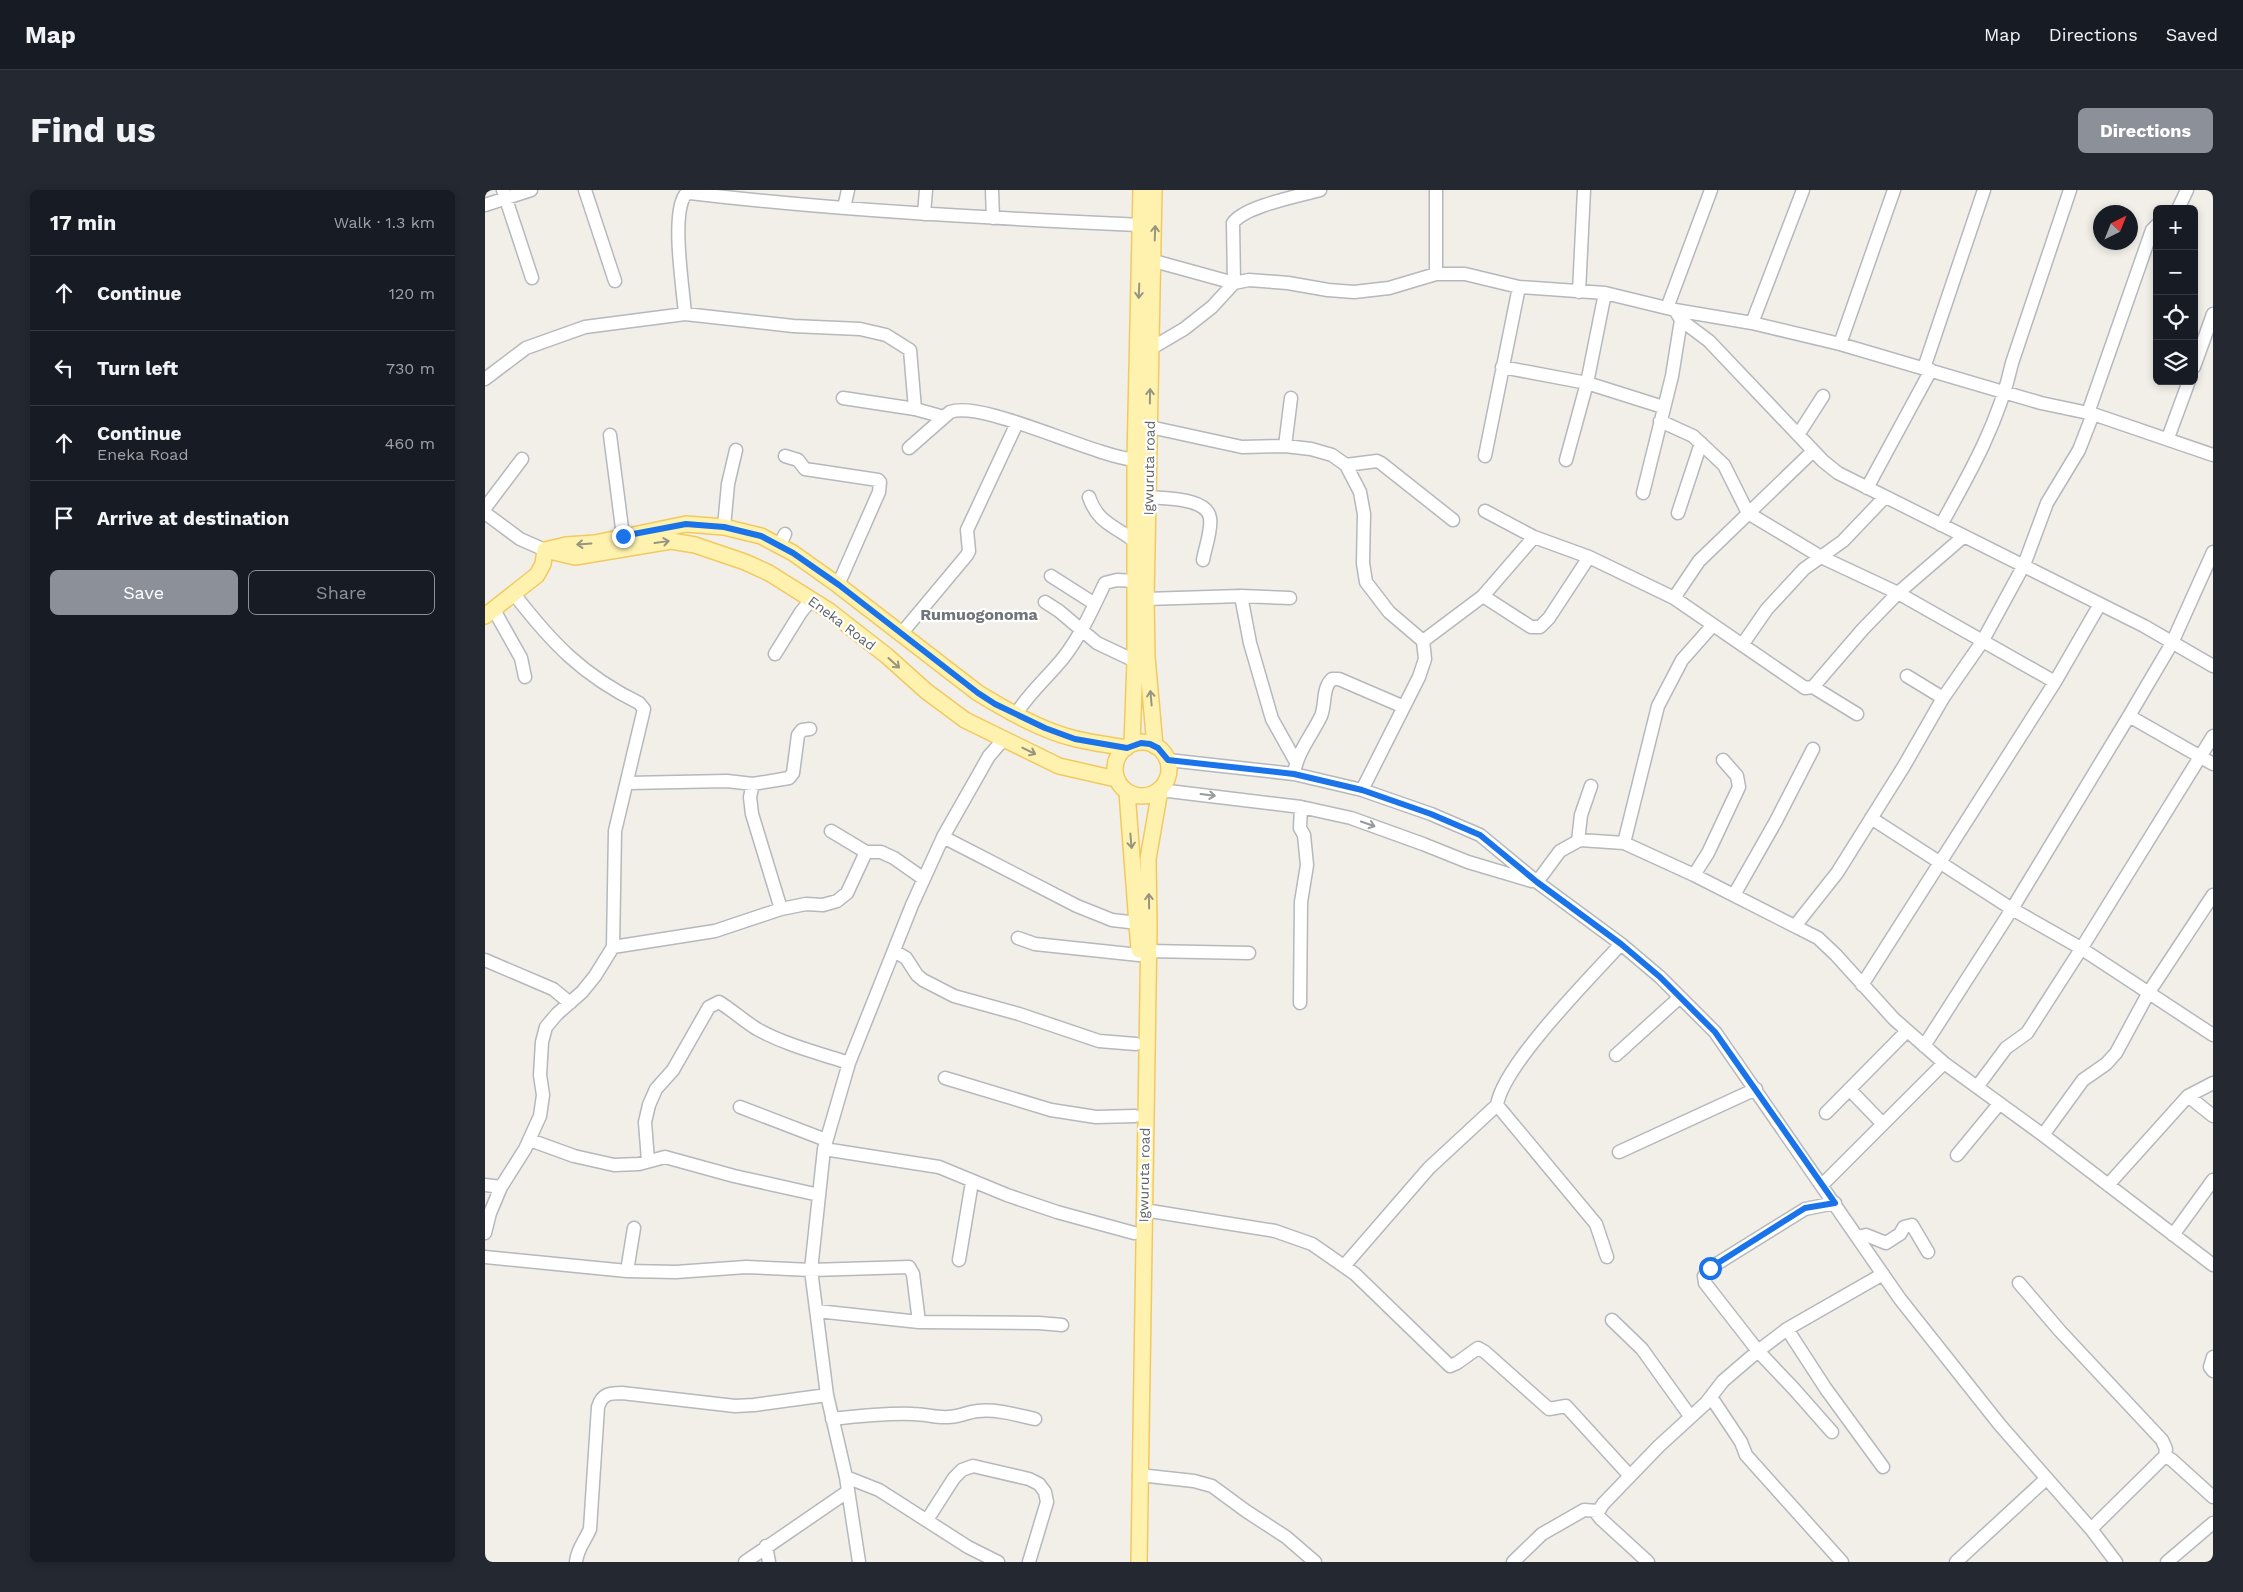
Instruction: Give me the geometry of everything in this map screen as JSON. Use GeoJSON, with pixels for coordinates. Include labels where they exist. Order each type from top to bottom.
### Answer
{"type":"FeatureCollection","features":[{"type":"Feature","properties":{"kind":"main road","name":"Igwuruta road"},"geometry":{"type":"LineString","coordinates":[[1129,746],[1135,661],[1137,543],[1135,460],[1141,190]]}},
{"type":"Feature","properties":{"kind":"main road","name":"Igwuruta road"},"geometry":{"type":"LineString","coordinates":[[1154,190],[1146,599],[1147,658],[1155,746]]}},
{"type":"Feature","properties":{"kind":"main road","name":"Eneka Road"},"geometry":{"type":"LineString","coordinates":[[545,550],[566,545],[595,543],[686,524],[724,527],[782,540],[978,693],[1045,728],[1075,739],[1129,746]]}},
{"type":"Feature","properties":{"kind":"main road","name":"Eneka Road"},"geometry":{"type":"LineString","coordinates":[[545,550],[575,557],[671,541],[695,545],[761,569],[812,599],[887,656],[926,691],[965,720],[1059,766],[1116,779]]}},
{"type":"Feature","properties":{"kind":"main road"},"geometry":{"type":"LineString","coordinates":[[489,613],[537,575],[543,564],[545,550]]}},
{"type":"Feature","properties":{"kind":"main road"},"geometry":{"type":"LineString","coordinates":[[1141,743],[1155,746],[1168,760],[1169,772],[1166,782],[1160,790],[1144,796],[1127,792],[1116,779],[1115,766],[1118,757],[1129,746],[1141,743]]}},
{"type":"Feature","properties":{"kind":"main road","name":"Igwuruta road"},"geometry":{"type":"LineString","coordinates":[[1129,1562],[1137,1044],[1148,859],[1160,790]]}},
{"type":"Feature","properties":{"kind":"main road","name":"Igwuruta road"},"geometry":{"type":"LineString","coordinates":[[1127,792],[1138,923],[1143,953],[1144,1210],[1139,1562]]}},
{"type":"Feature","properties":{"kind":"street"},"geometry":{"type":"LineString","coordinates":[[485,205],[504,194],[531,190]]}},
{"type":"Feature","properties":{"kind":"street"},"geometry":{"type":"LineString","coordinates":[[585,190],[615,281]]}},
{"type":"Feature","properties":{"kind":"street"},"geometry":{"type":"LineString","coordinates":[[845,208],[848,190]]}},
{"type":"Feature","properties":{"kind":"street"},"geometry":{"type":"LineString","coordinates":[[924,214],[926,190]]}},
{"type":"Feature","properties":{"kind":"street"},"geometry":{"type":"LineString","coordinates":[[992,190],[993,218]]}},
{"type":"Feature","properties":{"kind":"street"},"geometry":{"type":"LineString","coordinates":[[1150,349],[1185,329],[1212,307],[1234,283],[1233,224],[1236,219],[1247,212],[1320,190]]}},
{"type":"Feature","properties":{"kind":"street"},"geometry":{"type":"LineString","coordinates":[[1436,190],[1436,274]]}},
{"type":"Feature","properties":{"kind":"street"},"geometry":{"type":"LineString","coordinates":[[1579,292],[1584,190]]}},
{"type":"Feature","properties":{"kind":"street"},"geometry":{"type":"LineString","coordinates":[[1643,493],[1672,376],[1674,313],[1711,190]]}},
{"type":"Feature","properties":{"kind":"street"},"geometry":{"type":"LineString","coordinates":[[1752,323],[1803,190]]}},
{"type":"Feature","properties":{"kind":"street"},"geometry":{"type":"LineString","coordinates":[[1840,344],[1894,190]]}},
{"type":"Feature","properties":{"kind":"street"},"geometry":{"type":"LineString","coordinates":[[1867,488],[1928,369],[1984,190]]}},
{"type":"Feature","properties":{"kind":"street"},"geometry":{"type":"LineString","coordinates":[[1941,525],[1978,458],[2005,392],[2011,363],[2070,190]]}},
{"type":"Feature","properties":{"kind":"street"},"geometry":{"type":"LineString","coordinates":[[2180,205],[2187,190]]}},
{"type":"Feature","properties":{"kind":"street"},"geometry":{"type":"LineString","coordinates":[[685,314],[678,220],[682,199],[690,193],[766,196],[845,208],[924,214],[1141,225]]}},
{"type":"Feature","properties":{"kind":"street"},"geometry":{"type":"LineString","coordinates":[[504,194],[532,278]]}},
{"type":"Feature","properties":{"kind":"street"},"geometry":{"type":"LineString","coordinates":[[1795,926],[1837,873],[1904,766],[1943,698],[1982,642],[2024,565],[2047,504],[2079,450],[2129,294],[2153,230]]}},
{"type":"Feature","properties":{"kind":"street"},"geometry":{"type":"LineString","coordinates":[[1154,261],[1234,283],[1249,280],[1278,282],[1354,292],[1389,288],[1436,274],[1482,277],[1519,287],[1605,293],[1674,313],[1752,323],[1840,344],[2041,403],[2091,413],[2213,455]]}},
{"type":"Feature","properties":{"kind":"street"},"geometry":{"type":"LineString","coordinates":[[1485,456],[1519,287]]}},
{"type":"Feature","properties":{"kind":"street"},"geometry":{"type":"LineString","coordinates":[[1566,460],[1587,383],[1605,293]]}},
{"type":"Feature","properties":{"kind":"street"},"geometry":{"type":"LineString","coordinates":[[1674,313],[1709,341],[1813,451],[1838,473],[2100,604],[2213,666]]}},
{"type":"Feature","properties":{"kind":"street"},"geometry":{"type":"LineString","coordinates":[[485,379],[526,348],[585,327],[685,314],[793,326],[860,329],[886,336],[910,350],[915,409]]}},
{"type":"Feature","properties":{"kind":"street"},"geometry":{"type":"LineString","coordinates":[[2198,355],[2213,314]]}},
{"type":"Feature","properties":{"kind":"street"},"geometry":{"type":"LineString","coordinates":[[1502,367],[1587,383],[1663,407]]}},
{"type":"Feature","properties":{"kind":"street"},"geometry":{"type":"LineString","coordinates":[[2168,438],[2188,385]]}},
{"type":"Feature","properties":{"kind":"street"},"geometry":{"type":"LineString","coordinates":[[1798,435],[1823,396]]}},
{"type":"Feature","properties":{"kind":"street"},"geometry":{"type":"LineString","coordinates":[[843,398],[915,409],[944,417]]}},
{"type":"Feature","properties":{"kind":"street"},"geometry":{"type":"LineString","coordinates":[[1285,446],[1291,398]]}},
{"type":"Feature","properties":{"kind":"street"},"geometry":{"type":"LineString","coordinates":[[909,448],[944,417],[958,409],[999,416],[1065,441],[1135,460]]}},
{"type":"Feature","properties":{"kind":"street"},"geometry":{"type":"LineString","coordinates":[[1660,421],[1693,436],[1724,465],[1748,513],[1821,557],[1898,593],[2055,682]]}},
{"type":"Feature","properties":{"kind":"street"},"geometry":{"type":"LineString","coordinates":[[901,634],[967,555],[969,551],[967,530],[1017,423]]}},
{"type":"Feature","properties":{"kind":"street"},"geometry":{"type":"LineString","coordinates":[[1150,427],[1216,443],[1242,447],[1285,446],[1311,449],[1332,456],[1346,465],[1360,492],[1364,514],[1363,563],[1366,582],[1389,612],[1423,640],[1425,659],[1405,706],[1362,790]]}},
{"type":"Feature","properties":{"kind":"street"},"geometry":{"type":"LineString","coordinates":[[610,435],[623,536]]}},
{"type":"Feature","properties":{"kind":"street"},"geometry":{"type":"LineString","coordinates":[[1678,514],[1701,443]]}},
{"type":"Feature","properties":{"kind":"street"},"geometry":{"type":"LineString","coordinates":[[724,527],[728,484],[736,450]]}},
{"type":"Feature","properties":{"kind":"street"},"geometry":{"type":"LineString","coordinates":[[1674,598],[1699,561],[1813,451]]}},
{"type":"Feature","properties":{"kind":"street"},"geometry":{"type":"LineString","coordinates":[[785,456],[798,460],[805,469],[880,482],[879,492],[839,585]]}},
{"type":"Feature","properties":{"kind":"street"},"geometry":{"type":"LineString","coordinates":[[485,508],[522,459]]}},
{"type":"Feature","properties":{"kind":"street"},"geometry":{"type":"LineString","coordinates":[[1346,465],[1377,461],[1453,520]]}},
{"type":"Feature","properties":{"kind":"street"},"geometry":{"type":"LineString","coordinates":[[1089,497],[1093,509],[1103,521],[1137,543]]}},
{"type":"Feature","properties":{"kind":"street"},"geometry":{"type":"LineString","coordinates":[[1148,497],[1193,502],[1203,507],[1209,513],[1211,520],[1203,560]]}},
{"type":"Feature","properties":{"kind":"street"},"geometry":{"type":"LineString","coordinates":[[1742,645],[1767,609],[1804,569],[1843,541],[1885,497]]}},
{"type":"Feature","properties":{"kind":"street"},"geometry":{"type":"LineString","coordinates":[[1485,511],[1534,537],[1589,557],[1674,598],[1805,688],[1813,687],[1857,714]]}},
{"type":"Feature","properties":{"kind":"street"},"geometry":{"type":"LineString","coordinates":[[485,513],[520,539],[545,550]]}},
{"type":"Feature","properties":{"kind":"street"},"geometry":{"type":"LineString","coordinates":[[1813,687],[1863,629],[1898,593],[1963,536]]}},
{"type":"Feature","properties":{"kind":"street"},"geometry":{"type":"LineString","coordinates":[[1423,640],[1483,596],[1534,537]]}},
{"type":"Feature","properties":{"kind":"street"},"geometry":{"type":"LineString","coordinates":[[1924,1046],[2012,909],[2172,643],[2213,552]]}},
{"type":"Feature","properties":{"kind":"street"},"geometry":{"type":"LineString","coordinates":[[1483,596],[1535,628],[1549,618],[1589,557]]}},
{"type":"Feature","properties":{"kind":"street"},"geometry":{"type":"LineString","coordinates":[[1051,576],[1095,604]]}},
{"type":"Feature","properties":{"kind":"street"},"geometry":{"type":"LineString","coordinates":[[1016,714],[1039,683],[1064,657],[1081,631],[1105,583],[1108,581],[1136,581]]}},
{"type":"Feature","properties":{"kind":"street"},"geometry":{"type":"LineString","coordinates":[[485,1233],[490,1213],[501,1187],[530,1140],[540,1116],[543,1095],[540,1075],[542,1042],[546,1027],[595,976],[613,947],[615,831],[628,783],[644,709],[639,703],[573,662],[543,632],[514,594]]}},
{"type":"Feature","properties":{"kind":"street"},"geometry":{"type":"LineString","coordinates":[[1146,599],[1241,596],[1290,598]]}},
{"type":"Feature","properties":{"kind":"street"},"geometry":{"type":"LineString","coordinates":[[1241,596],[1250,643],[1272,718],[1295,768]]}},
{"type":"Feature","properties":{"kind":"street"},"geometry":{"type":"LineString","coordinates":[[775,654],[801,612],[812,599]]}},
{"type":"Feature","properties":{"kind":"street"},"geometry":{"type":"LineString","coordinates":[[1045,602],[1059,611],[1097,643],[1135,661]]}},
{"type":"Feature","properties":{"kind":"street"},"geometry":{"type":"LineString","coordinates":[[1862,985],[2055,682],[2100,604]]}},
{"type":"Feature","properties":{"kind":"street"},"geometry":{"type":"LineString","coordinates":[[489,613],[521,658],[525,677]]}},
{"type":"Feature","properties":{"kind":"street"},"geometry":{"type":"LineString","coordinates":[[1624,844],[1658,706],[1682,660],[1713,625]]}},
{"type":"Feature","properties":{"kind":"street"},"geometry":{"type":"LineString","coordinates":[[1907,676],[1943,698]]}},
{"type":"Feature","properties":{"kind":"street"},"geometry":{"type":"LineString","coordinates":[[1295,768],[1322,713],[1327,683],[1332,678],[1339,679],[1405,706]]}},
{"type":"Feature","properties":{"kind":"street"},"geometry":{"type":"LineString","coordinates":[[2129,716],[2213,764]]}},
{"type":"Feature","properties":{"kind":"street"},"geometry":{"type":"LineString","coordinates":[[628,783],[727,781],[753,784],[789,778],[793,774],[798,735],[802,730],[810,729]]}},
{"type":"Feature","properties":{"kind":"street"},"geometry":{"type":"LineString","coordinates":[[1977,1087],[2006,1048],[2027,1033],[2202,757],[2213,736]]}},
{"type":"Feature","properties":{"kind":"street"},"geometry":{"type":"LineString","coordinates":[[859,1562],[847,1492],[847,1477],[827,1395],[811,1270],[825,1145],[849,1063],[924,879],[943,837],[989,756],[1003,740]]}},
{"type":"Feature","properties":{"kind":"street"},"geometry":{"type":"LineString","coordinates":[[1734,895],[1776,821],[1813,749]]}},
{"type":"Feature","properties":{"kind":"street"},"geometry":{"type":"LineString","coordinates":[[1168,760],[1295,768],[1431,814],[1480,835],[1537,882],[1621,944],[1680,997],[1715,1032],[1917,1322],[2046,1479],[2091,1529],[2116,1562]]}},
{"type":"Feature","properties":{"kind":"street"},"geometry":{"type":"LineString","coordinates":[[1694,875],[1708,852],[1739,786],[1737,776],[1723,760]]}},
{"type":"Feature","properties":{"kind":"street"},"geometry":{"type":"LineString","coordinates":[[753,784],[750,797],[752,814],[781,909]]}},
{"type":"Feature","properties":{"kind":"street"},"geometry":{"type":"LineString","coordinates":[[1578,841],[1581,815],[1591,786]]}},
{"type":"Feature","properties":{"kind":"street"},"geometry":{"type":"LineString","coordinates":[[1160,790],[1301,807],[1351,818],[1468,862],[1537,882]]}},
{"type":"Feature","properties":{"kind":"street"},"geometry":{"type":"LineString","coordinates":[[1300,1003],[1301,902],[1307,864],[1304,836],[1300,828],[1301,807]]}},
{"type":"Feature","properties":{"kind":"street"},"geometry":{"type":"LineString","coordinates":[[1871,818],[1939,864],[2081,949],[2213,1035]]}},
{"type":"Feature","properties":{"kind":"street"},"geometry":{"type":"LineString","coordinates":[[831,831],[866,852],[881,852],[894,858],[924,879]]}},
{"type":"Feature","properties":{"kind":"street"},"geometry":{"type":"LineString","coordinates":[[943,837],[1077,906],[1112,920],[1138,923]]}},
{"type":"Feature","properties":{"kind":"street"},"geometry":{"type":"LineString","coordinates":[[1537,882],[1560,851],[1578,841],[1624,844],[1694,875],[1818,938],[1837,955],[1862,985],[1907,1031],[1944,1063],[2043,1135],[2213,1265]]}},
{"type":"Feature","properties":{"kind":"street"},"geometry":{"type":"LineString","coordinates":[[613,947],[715,931],[781,909],[806,904],[823,905],[837,901],[847,893],[866,852]]}},
{"type":"Feature","properties":{"kind":"street"},"geometry":{"type":"LineString","coordinates":[[2043,1135],[2083,1080],[2106,1064],[2116,1053],[2149,992],[2213,895]]}},
{"type":"Feature","properties":{"kind":"street"},"geometry":{"type":"LineString","coordinates":[[1018,938],[1035,944],[1143,953],[1249,953]]}},
{"type":"Feature","properties":{"kind":"street"},"geometry":{"type":"LineString","coordinates":[[1344,1266],[1429,1168],[1497,1105],[1498,1099],[1514,1068],[1580,989],[1621,944]]}},
{"type":"Feature","properties":{"kind":"street"},"geometry":{"type":"LineString","coordinates":[[894,951],[907,958],[917,975],[923,980],[953,996],[1099,1041],[1137,1044]]}},
{"type":"Feature","properties":{"kind":"street"},"geometry":{"type":"LineString","coordinates":[[485,960],[553,989],[570,1003]]}},
{"type":"Feature","properties":{"kind":"street"},"geometry":{"type":"LineString","coordinates":[[1617,1055],[1680,997]]}},
{"type":"Feature","properties":{"kind":"street"},"geometry":{"type":"LineString","coordinates":[[649,1160],[645,1122],[649,1105],[656,1089],[673,1070],[709,1008],[715,1002],[719,1002],[743,1020],[775,1038],[798,1048],[849,1063]]}},
{"type":"Feature","properties":{"kind":"street"},"geometry":{"type":"LineString","coordinates":[[1826,1113],[1907,1031]]}},
{"type":"Feature","properties":{"kind":"street"},"geometry":{"type":"LineString","coordinates":[[1822,1185],[1944,1063]]}},
{"type":"Feature","properties":{"kind":"street"},"geometry":{"type":"LineString","coordinates":[[945,1078],[1051,1110],[1096,1116],[1135,1116]]}},
{"type":"Feature","properties":{"kind":"street"},"geometry":{"type":"LineString","coordinates":[[2108,1185],[2187,1096],[2213,1083]]}},
{"type":"Feature","properties":{"kind":"street"},"geometry":{"type":"LineString","coordinates":[[1619,1152],[1756,1089]]}},
{"type":"Feature","properties":{"kind":"street"},"geometry":{"type":"LineString","coordinates":[[1850,1090],[1882,1123]]}},
{"type":"Feature","properties":{"kind":"street"},"geometry":{"type":"LineString","coordinates":[[2187,1096],[2213,1116]]}},
{"type":"Feature","properties":{"kind":"street"},"geometry":{"type":"LineString","coordinates":[[1957,1155],[1999,1104]]}},
{"type":"Feature","properties":{"kind":"street"},"geometry":{"type":"LineString","coordinates":[[1497,1105],[1595,1224],[1607,1257]]}},
{"type":"Feature","properties":{"kind":"street"},"geometry":{"type":"LineString","coordinates":[[740,1107],[825,1145],[939,1167],[952,1171],[972,1182],[1057,1212],[1134,1233]]}},
{"type":"Feature","properties":{"kind":"street"},"geometry":{"type":"LineString","coordinates":[[530,1140],[574,1156],[614,1165],[639,1164],[665,1156],[734,1176],[819,1194]]}},
{"type":"Feature","properties":{"kind":"street"},"geometry":{"type":"LineString","coordinates":[[2173,1235],[2213,1180]]}},
{"type":"Feature","properties":{"kind":"street"},"geometry":{"type":"LineString","coordinates":[[959,1260],[972,1182]]}},
{"type":"Feature","properties":{"kind":"street"},"geometry":{"type":"LineString","coordinates":[[485,1184],[501,1187]]}},
{"type":"Feature","properties":{"kind":"street"},"geometry":{"type":"LineString","coordinates":[[1832,1432],[1794,1388],[1758,1352],[1705,1284],[1704,1276],[1710,1268],[1805,1208],[1835,1203]]}},
{"type":"Feature","properties":{"kind":"street"},"geometry":{"type":"LineString","coordinates":[[1144,1210],[1275,1231],[1312,1244],[1355,1274],[1450,1366],[1478,1348],[1485,1352],[1549,1409],[1566,1406],[1629,1476]]}},
{"type":"Feature","properties":{"kind":"street"},"geometry":{"type":"LineString","coordinates":[[1858,1238],[1866,1235],[1886,1243],[1900,1234],[1903,1227],[1913,1225],[1928,1252]]}},
{"type":"Feature","properties":{"kind":"street"},"geometry":{"type":"LineString","coordinates":[[627,1271],[634,1228]]}},
{"type":"Feature","properties":{"kind":"street"},"geometry":{"type":"LineString","coordinates":[[485,1256],[627,1271],[676,1272],[746,1267],[811,1270],[909,1267],[913,1274],[919,1322]]}},
{"type":"Feature","properties":{"kind":"street"},"geometry":{"type":"LineString","coordinates":[[1598,1512],[1629,1476],[1711,1397],[1723,1381],[1787,1330],[1883,1274]]}},
{"type":"Feature","properties":{"kind":"street"},"geometry":{"type":"LineString","coordinates":[[2019,1283],[2060,1331],[2162,1440],[2166,1449],[2165,1456],[2091,1529]]}},
{"type":"Feature","properties":{"kind":"street"},"geometry":{"type":"LineString","coordinates":[[817,1311],[919,1322],[1039,1323],[1062,1325]]}},
{"type":"Feature","properties":{"kind":"street"},"geometry":{"type":"LineString","coordinates":[[1612,1320],[1642,1349],[1690,1416]]}},
{"type":"Feature","properties":{"kind":"street"},"geometry":{"type":"LineString","coordinates":[[1787,1330],[1826,1389],[1883,1467]]}},
{"type":"Feature","properties":{"kind":"street"},"geometry":{"type":"LineString","coordinates":[[2213,1357],[2210,1367],[2213,1371]]}},
{"type":"Feature","properties":{"kind":"street"},"geometry":{"type":"LineString","coordinates":[[576,1562],[577,1550],[585,1541],[590,1529],[598,1407],[603,1396],[608,1393],[622,1392],[735,1406],[754,1406],[827,1395]]}},
{"type":"Feature","properties":{"kind":"street"},"geometry":{"type":"LineString","coordinates":[[1711,1397],[1741,1442],[1746,1455],[1842,1562]]}},
{"type":"Feature","properties":{"kind":"street"},"geometry":{"type":"LineString","coordinates":[[832,1419],[880,1413],[951,1417],[980,1410],[1003,1412],[1035,1419]]}},
{"type":"Feature","properties":{"kind":"street"},"geometry":{"type":"LineString","coordinates":[[2165,1456],[2172,1460],[2213,1497]]}},
{"type":"Feature","properties":{"kind":"street"},"geometry":{"type":"LineString","coordinates":[[927,1520],[954,1478],[962,1470],[973,1466],[1029,1479],[1039,1484],[1045,1492],[1047,1502],[1029,1562]]}},
{"type":"Feature","properties":{"kind":"street"},"geometry":{"type":"LineString","coordinates":[[1139,1475],[1194,1481],[1212,1486],[1286,1538],[1315,1562]]}},
{"type":"Feature","properties":{"kind":"street"},"geometry":{"type":"LineString","coordinates":[[847,1477],[879,1490],[967,1547],[998,1562]]}},
{"type":"Feature","properties":{"kind":"street"},"geometry":{"type":"LineString","coordinates":[[1956,1562],[2046,1479]]}},
{"type":"Feature","properties":{"kind":"street"},"geometry":{"type":"LineString","coordinates":[[745,1562],[847,1492]]}},
{"type":"Feature","properties":{"kind":"street"},"geometry":{"type":"LineString","coordinates":[[1513,1562],[1542,1534],[1584,1510],[1598,1512]]}},
{"type":"Feature","properties":{"kind":"street"},"geometry":{"type":"LineString","coordinates":[[1598,1512],[1601,1519],[1648,1562]]}},
{"type":"Feature","properties":{"kind":"street"},"geometry":{"type":"LineString","coordinates":[[2167,1562],[2213,1523]]}},
{"type":"Feature","properties":{"kind":"street"},"geometry":{"type":"LineString","coordinates":[[766,1546],[769,1562]]}},
{"type":"Feature","properties":{"kind":"district","name":"Rumuogonoma"},"geometry":{"type":"Point","coordinates":[979,614]}},
{"type":"Feature","properties":{"kind":"route"},"geometry":{"type":"LineString","coordinates":[[623,536],[686,524],[724,527],[761,536],[793,553],[839,585],[978,693],[995,704],[1045,728],[1075,739],[1127,748],[1132,744],[1150,744],[1158,748],[1168,760],[1294,774],[1362,790],[1431,814],[1480,835],[1537,882],[1621,944],[1660,977],[1715,1032],[1835,1203],[1805,1208],[1773,1230],[1710,1268]]}}]}
